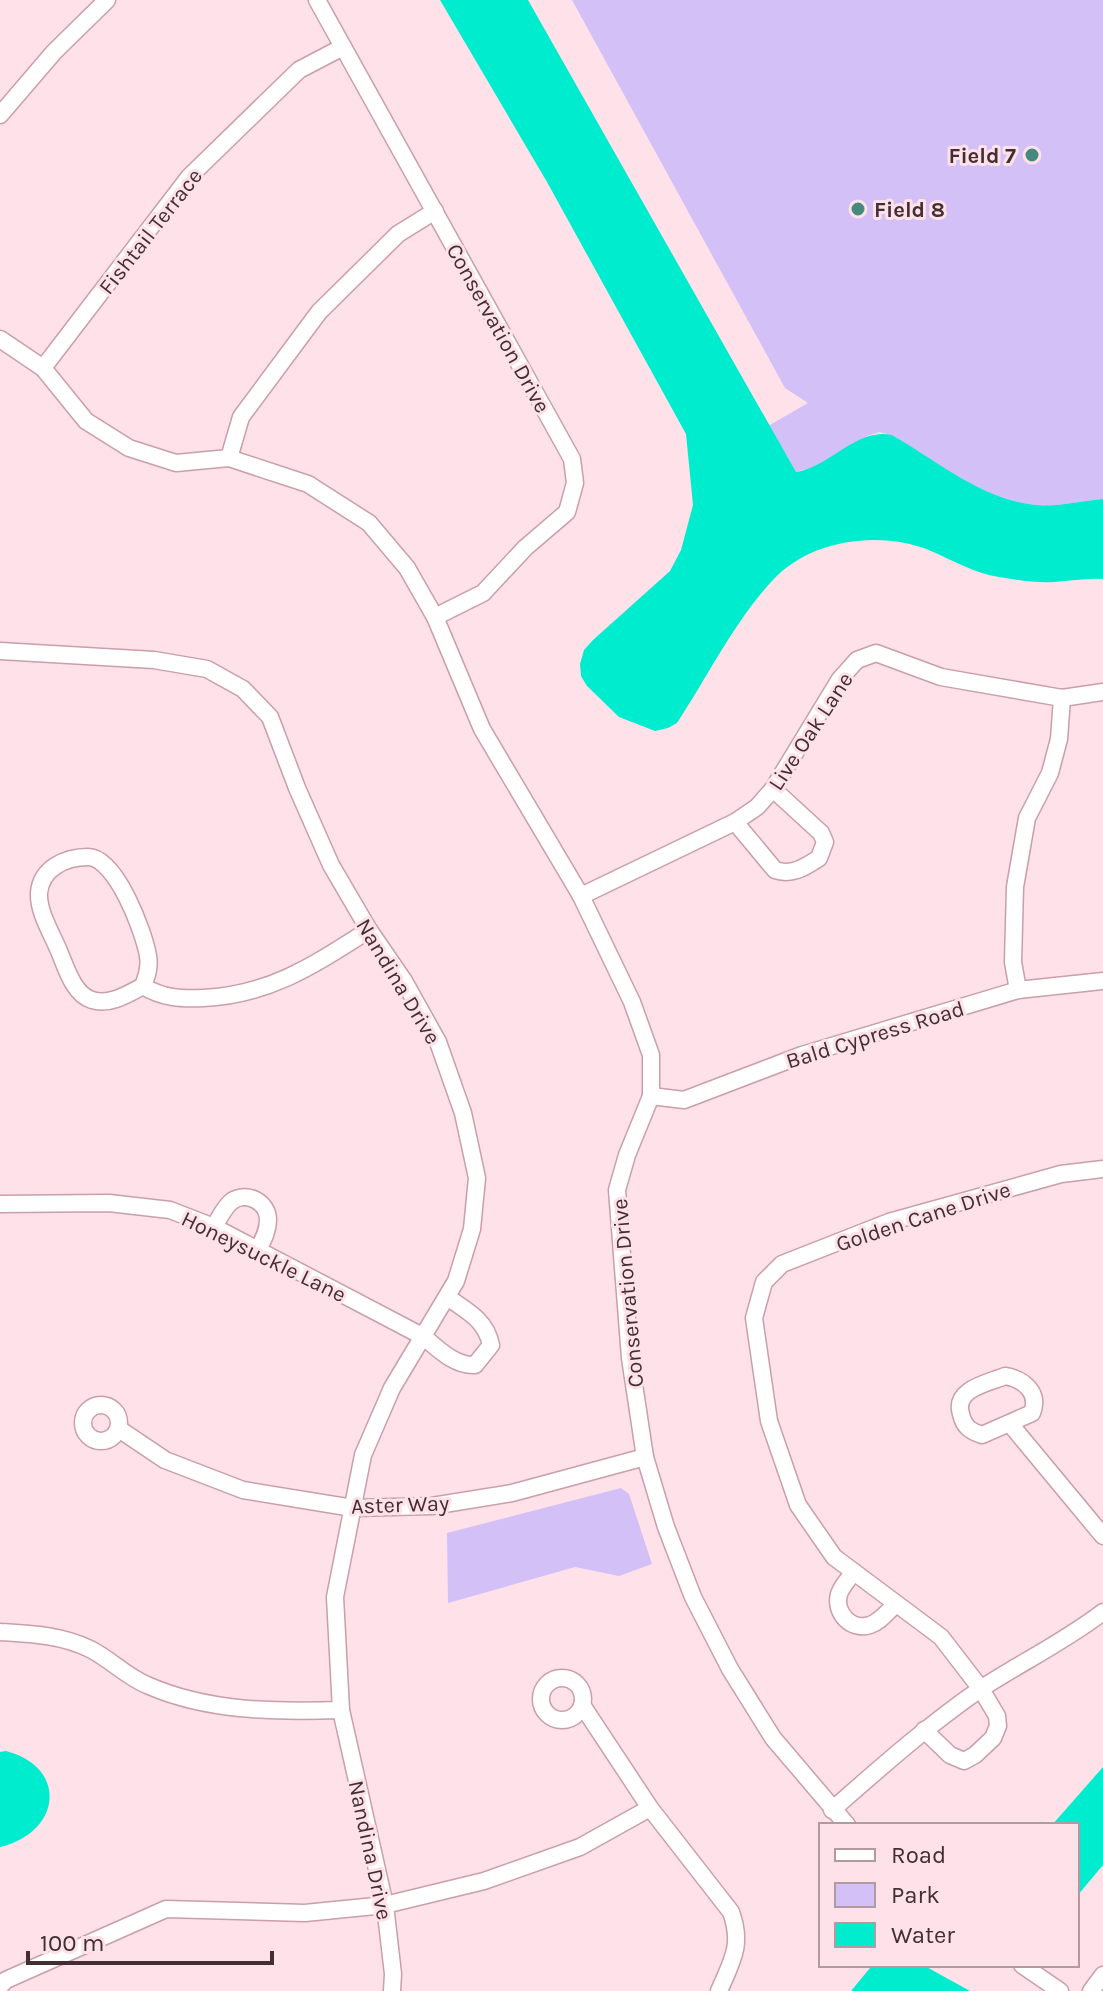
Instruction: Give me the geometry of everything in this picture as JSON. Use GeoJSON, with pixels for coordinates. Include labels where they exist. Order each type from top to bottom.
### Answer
{"type":"FeatureCollection","features":[{"type":"Feature","properties":{"kind":"street"},"geometry":{"type":"LineString","coordinates":[[0,115],[54,52],[107,0]]}},
{"type":"Feature","properties":{"kind":"street","name":"Conservation Drive"},"geometry":{"type":"LineString","coordinates":[[317,0],[572,459],[575,483],[567,512],[525,548],[483,593],[435,617]]}},
{"type":"Feature","properties":{"kind":"street","name":"Fishtail Terrace"},"geometry":{"type":"LineString","coordinates":[[43,368],[189,177],[299,70],[343,47]]}},
{"type":"Feature","properties":{"kind":"street"},"geometry":{"type":"LineString","coordinates":[[229,458],[241,417],[319,312],[398,234],[435,211]]}},
{"type":"Feature","properties":{"kind":"street","name":"Conservation Drive"},"geometry":{"type":"LineString","coordinates":[[0,339],[43,368],[86,421],[129,448],[176,463],[229,458],[308,484],[369,523],[407,568],[435,617],[482,729],[581,896],[632,1002],[651,1055],[651,1096],[627,1155],[617,1190],[630,1358],[645,1457],[666,1527],[693,1597],[730,1669],[773,1738],[845,1823]]}},
{"type":"Feature","properties":{"kind":"street","name":"Nandina Drive"},"geometry":{"type":"LineString","coordinates":[[0,651],[154,660],[207,669],[243,689],[270,717],[331,865],[369,930],[404,981],[438,1042],[463,1113],[477,1178],[472,1229],[456,1281],[392,1388],[363,1455],[335,1597],[341,1710],[385,1905],[392,1991]]}},
{"type":"Feature","properties":{"kind":"street","name":"Live Oak Lane"},"geometry":{"type":"LineString","coordinates":[[581,896],[735,822],[757,807],[773,789],[840,679],[857,660],[876,653],[941,677],[1062,698],[1103,692]]}},
{"type":"Feature","properties":{"kind":"street"},"geometry":{"type":"LineString","coordinates":[[1018,990],[1013,962],[1015,887],[1027,818],[1050,773],[1059,739],[1062,698]]}},
{"type":"Feature","properties":{"kind":"street"},"geometry":{"type":"LineString","coordinates":[[735,822],[775,870],[785,873],[794,871],[819,858],[825,842],[821,833],[773,789]]}},
{"type":"Feature","properties":{"kind":"street"},"geometry":{"type":"LineString","coordinates":[[92,856],[111,869],[142,933],[148,957],[148,974],[143,986],[108,1001],[90,1000],[73,984],[42,913],[39,892],[49,869],[69,858],[92,856]]}},
{"type":"Feature","properties":{"kind":"street"},"geometry":{"type":"LineString","coordinates":[[143,986],[156,994],[185,999],[232,997],[271,986],[301,973],[369,930]]}},
{"type":"Feature","properties":{"kind":"street","name":"Bald Cypress Road"},"geometry":{"type":"LineString","coordinates":[[651,1096],[684,1100],[802,1055],[1018,990],[1103,981]]}},
{"type":"Feature","properties":{"kind":"street","name":"Golden Cane Drive"},"geometry":{"type":"LineString","coordinates":[[924,1730],[950,1755],[964,1761],[993,1738],[998,1726],[997,1716],[981,1689],[941,1637],[834,1557],[798,1505],[769,1421],[754,1318],[764,1282],[782,1264],[889,1222],[1061,1174],[1103,1169]]}},
{"type":"Feature","properties":{"kind":"street"},"geometry":{"type":"LineString","coordinates":[[214,1227],[226,1206],[235,1199],[248,1197],[257,1200],[267,1213],[268,1223],[258,1250]]}},
{"type":"Feature","properties":{"kind":"street","name":"Honeysuckle Lane"},"geometry":{"type":"LineString","coordinates":[[0,1204],[124,1205],[170,1210],[214,1227],[424,1337],[447,1356],[466,1365],[475,1365],[491,1345],[489,1332],[480,1321],[447,1297]]}},
{"type":"Feature","properties":{"kind":"street"},"geometry":{"type":"LineString","coordinates":[[1005,1376],[1017,1378],[1027,1384],[1034,1396],[1035,1406],[1032,1413],[1011,1425],[982,1435],[971,1431],[963,1423],[959,1408],[961,1399],[971,1389],[1005,1376]]}},
{"type":"Feature","properties":{"kind":"street"},"geometry":{"type":"LineString","coordinates":[[1011,1425],[1103,1536]]}},
{"type":"Feature","properties":{"kind":"street","name":"Aster Way"},"geometry":{"type":"LineString","coordinates":[[119,1429],[165,1460],[243,1490],[353,1508],[432,1506],[512,1493],[645,1457]]}},
{"type":"Feature","properties":{"kind":"street"},"geometry":{"type":"LineString","coordinates":[[854,1572],[841,1590],[838,1602],[845,1620],[857,1626],[867,1626],[896,1604]]}},
{"type":"Feature","properties":{"kind":"street"},"geometry":{"type":"LineString","coordinates":[[832,1810],[924,1730],[981,1689],[1075,1633],[1103,1612]]}},
{"type":"Feature","properties":{"kind":"street"},"geometry":{"type":"LineString","coordinates":[[0,1632],[56,1636],[91,1650],[146,1685],[209,1705],[290,1711],[341,1710]]}},
{"type":"Feature","properties":{"kind":"street"},"geometry":{"type":"LineString","coordinates":[[582,1705],[650,1808],[731,1912],[738,1931],[733,1957],[719,1991]]}},
{"type":"Feature","properties":{"kind":"street"},"geometry":{"type":"LineString","coordinates":[[0,1986],[6,1980],[166,1909],[305,1913],[385,1905],[484,1881],[566,1852],[650,1808]]}},
{"type":"Feature","properties":{"kind":"street"},"geometry":{"type":"LineString","coordinates":[[1025,1967],[1060,1991]]}},
{"type":"Feature","properties":{"kind":"street"},"geometry":{"type":"LineString","coordinates":[[1091,1991],[1103,1975]]}},
{"type":"Feature","properties":{"kind":"green space"},"geometry":{"type":"Polygon","coordinates":[[[572,0],[1103,0],[1103,499],[1052,505],[1015,501],[978,487],[892,435],[879,432],[867,436],[821,465],[796,472],[768,426],[808,403],[785,388],[572,0]]]}},
{"type":"Feature","properties":{"kind":"green space"},"geometry":{"type":"Polygon","coordinates":[[[621,1488],[629,1494],[652,1564],[619,1576],[575,1567],[448,1603],[447,1533],[621,1488]]]}},
{"type":"Feature","properties":{"kind":"water"},"geometry":{"type":"Polygon","coordinates":[[[440,0],[528,0],[796,472],[808,469],[867,437],[892,435],[978,487],[1015,501],[1052,505],[1103,499],[1103,579],[1026,581],[973,570],[911,545],[869,540],[847,542],[806,556],[772,581],[733,632],[677,723],[655,731],[619,717],[587,686],[581,676],[580,664],[584,650],[670,571],[681,550],[693,505],[686,434],[547,182],[440,0]]]}},
{"type":"Feature","properties":{"kind":"water"},"geometry":{"type":"Polygon","coordinates":[[[6,1751],[26,1759],[40,1771],[48,1784],[50,1799],[36,1828],[21,1839],[0,1847],[0,1752],[6,1751]]]}},
{"type":"Feature","properties":{"kind":"water"},"geometry":{"type":"Polygon","coordinates":[[[1103,1767],[1103,1865],[1079,1894],[1079,1823],[1054,1823],[1103,1767]]]}},
{"type":"Feature","properties":{"kind":"water"},"geometry":{"type":"Polygon","coordinates":[[[927,1967],[970,1991],[851,1991],[870,1968],[927,1967]]]}},
{"type":"Feature","properties":{"kind":"place","name":"Field 7"},"geometry":{"type":"Point","coordinates":[1032,155]}},
{"type":"Feature","properties":{"kind":"place","name":"Field 8"},"geometry":{"type":"Point","coordinates":[858,209]}}]}
